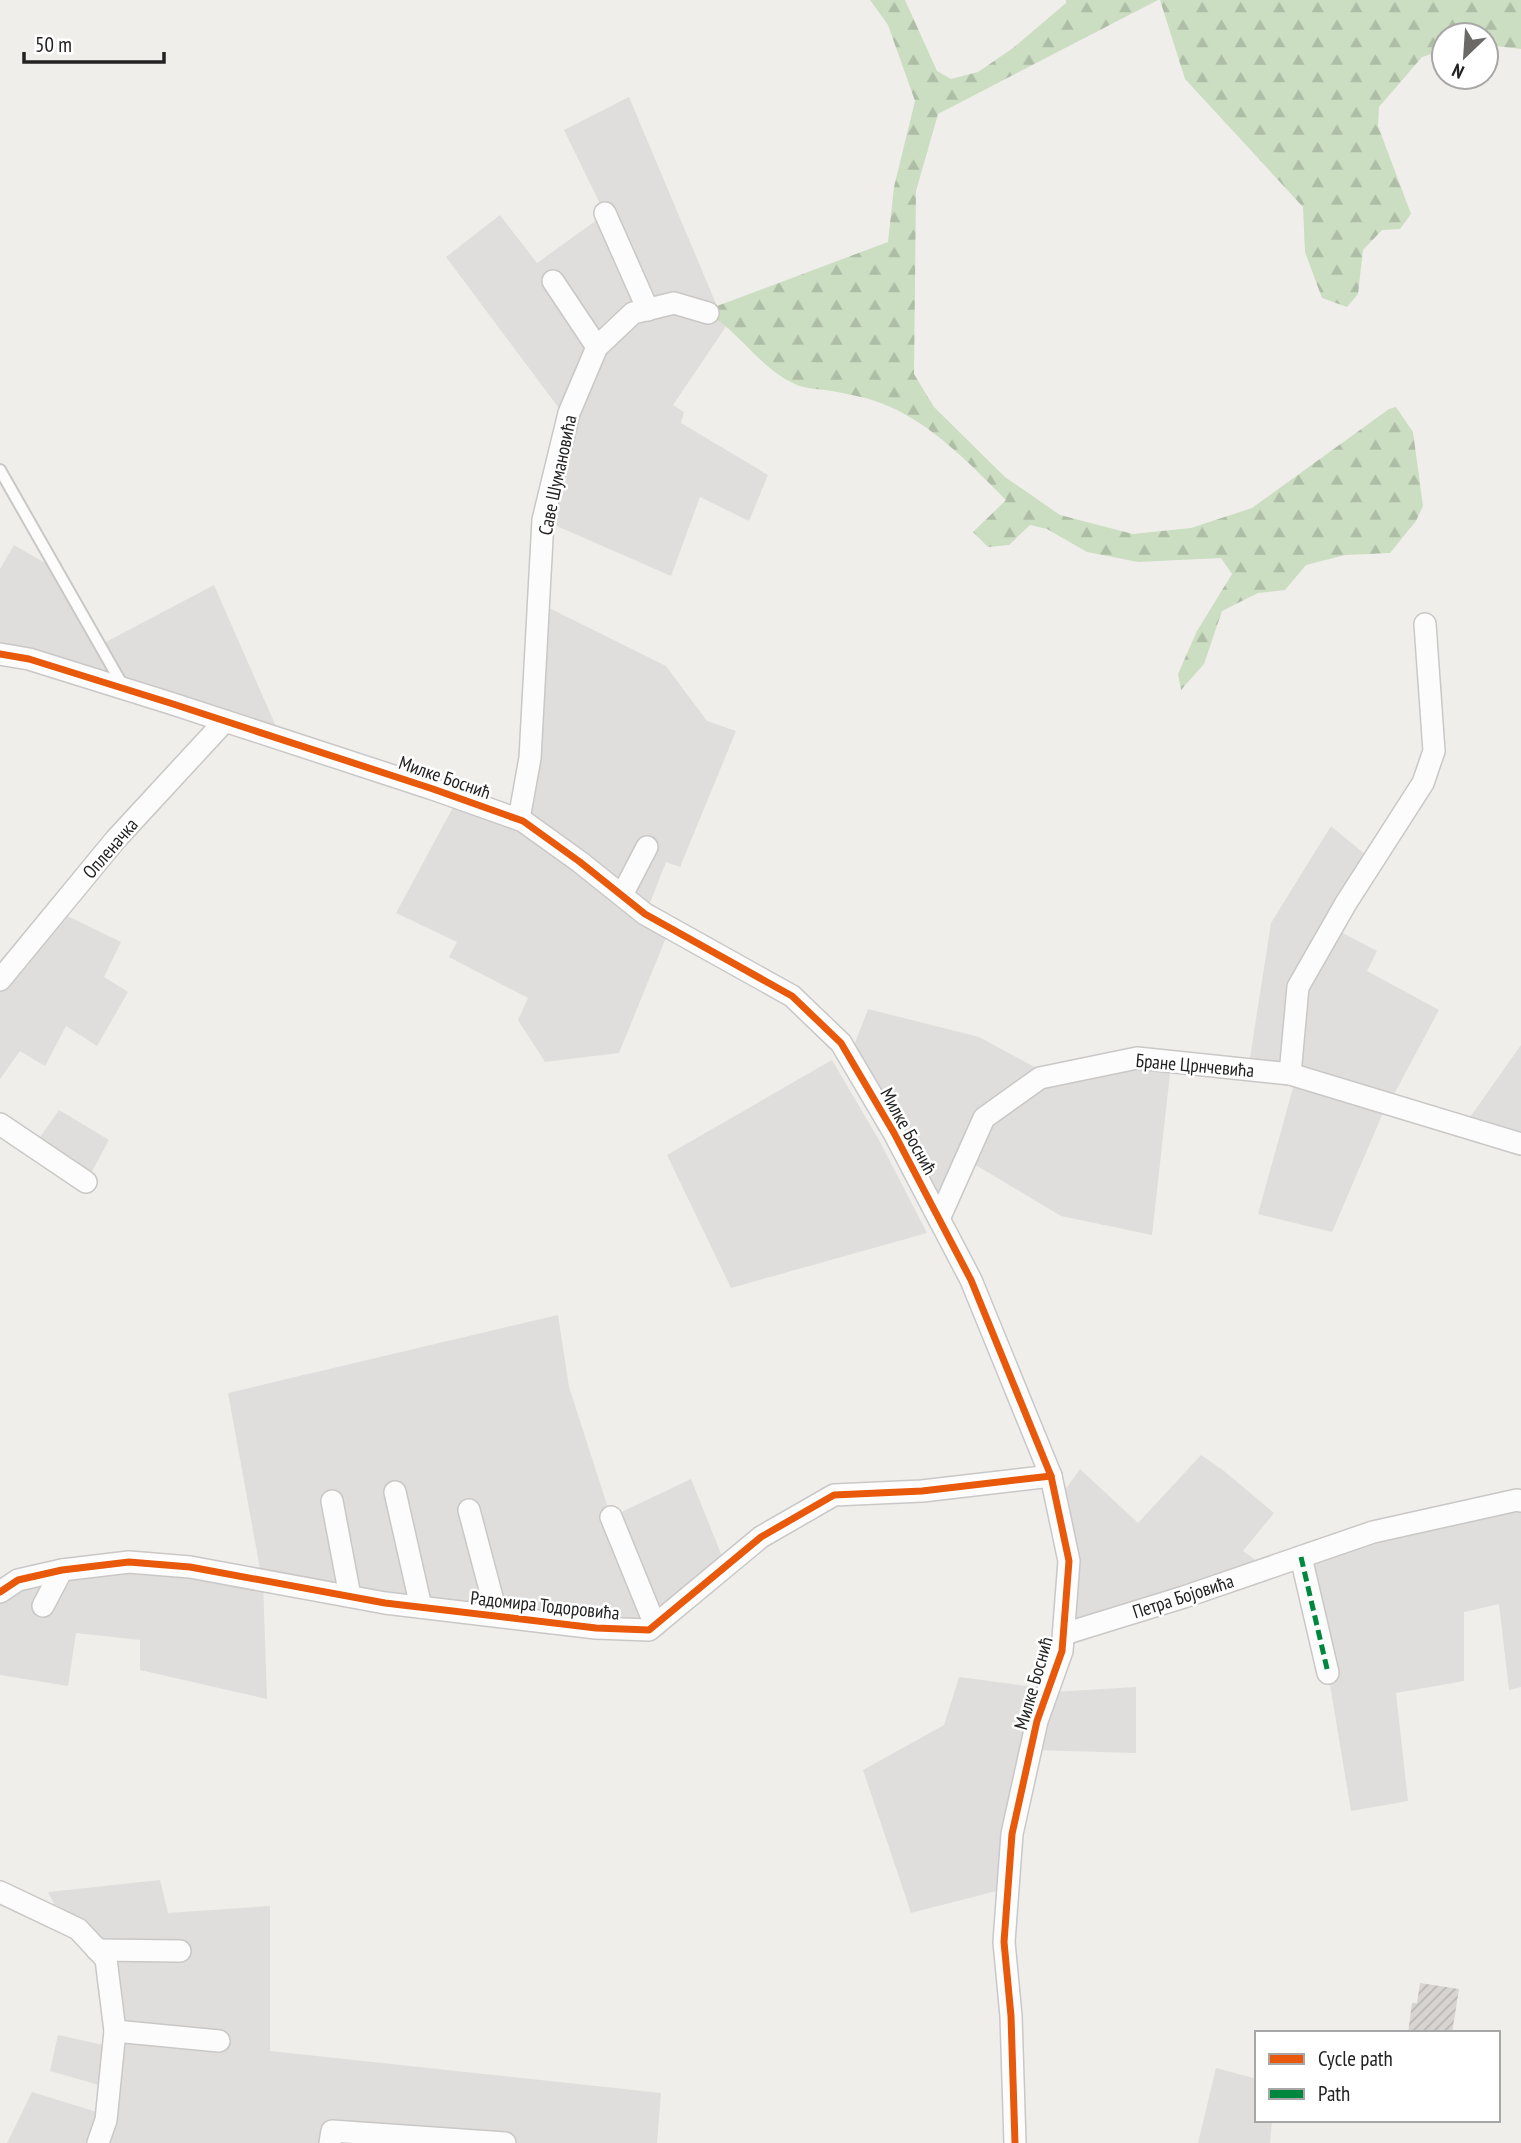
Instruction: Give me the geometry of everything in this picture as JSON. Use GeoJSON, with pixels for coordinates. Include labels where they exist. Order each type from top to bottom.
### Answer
{"type":"FeatureCollection","features":[{"type":"Feature","properties":{"kind":"street"},"geometry":{"type":"LineString","coordinates":[[606,214],[648,310]]}},
{"type":"Feature","properties":{"kind":"street"},"geometry":{"type":"LineString","coordinates":[[553,281],[597,347]]}},
{"type":"Feature","properties":{"kind":"street","name":"Саве Шумановића"},"geometry":{"type":"LineString","coordinates":[[519,819],[530,758],[543,520],[569,413],[597,347],[633,313],[674,303],[708,313]]}},
{"type":"Feature","properties":{"kind":"street"},"geometry":{"type":"LineString","coordinates":[[1290,1074],[1298,986],[1346,903],[1423,783],[1434,751],[1425,624]]}},
{"type":"Feature","properties":{"kind":"street","name":"Милке Боснић"},"geometry":{"type":"LineString","coordinates":[[0,654],[29,659],[225,721],[519,819],[580,862],[645,914],[792,996],[841,1043],[894,1133],[971,1280],[1051,1476],[1069,1561],[1062,1651],[1037,1721],[1012,1834],[1004,1942],[1011,2015],[1015,2143]]}},
{"type":"Feature","properties":{"kind":"street","name":"Опленачка"},"geometry":{"type":"LineString","coordinates":[[0,980],[116,839],[225,721]]}},
{"type":"Feature","properties":{"kind":"street"},"geometry":{"type":"LineString","coordinates":[[622,895],[648,847]]}},
{"type":"Feature","properties":{"kind":"street","name":"Бране Црнчевића"},"geometry":{"type":"LineString","coordinates":[[939,1219],[984,1118],[1040,1078],[1137,1058],[1290,1074],[1520,1143]]}},
{"type":"Feature","properties":{"kind":"street"},"geometry":{"type":"LineString","coordinates":[[0,1124],[86,1182]]}},
{"type":"Feature","properties":{"kind":"street"},"geometry":{"type":"LineString","coordinates":[[655,1625],[761,1537],[834,1495],[922,1491],[1051,1476]]}},
{"type":"Feature","properties":{"kind":"street"},"geometry":{"type":"LineString","coordinates":[[395,1492],[421,1607]]}},
{"type":"Feature","properties":{"kind":"street"},"geometry":{"type":"LineString","coordinates":[[332,1501],[350,1596]]}},
{"type":"Feature","properties":{"kind":"street","name":"Петра Бојовића"},"geometry":{"type":"LineString","coordinates":[[1064,1634],[1184,1597],[1373,1532],[1521,1501]]}},
{"type":"Feature","properties":{"kind":"street","name":"Радомира Тодоровића"},"geometry":{"type":"LineString","coordinates":[[469,1510],[498,1616]]}},
{"type":"Feature","properties":{"kind":"street","name":"Радомира Тодоровића"},"geometry":{"type":"LineString","coordinates":[[0,1592],[18,1580],[62,1570],[129,1562],[190,1567],[421,1607],[596,1628],[649,1630],[655,1625],[611,1517]]}},
{"type":"Feature","properties":{"kind":"street"},"geometry":{"type":"LineString","coordinates":[[1301,1557],[1328,1673]]}},
{"type":"Feature","properties":{"kind":"street"},"geometry":{"type":"LineString","coordinates":[[43,1606],[62,1570]]}},
{"type":"Feature","properties":{"kind":"street"},"geometry":{"type":"LineString","coordinates":[[0,1892],[78,1929],[106,1959],[115,2031],[106,2120],[98,2143]]}},
{"type":"Feature","properties":{"kind":"street"},"geometry":{"type":"LineString","coordinates":[[97,1951],[180,1951]]}},
{"type":"Feature","properties":{"kind":"street"},"geometry":{"type":"LineString","coordinates":[[115,2031],[219,2041]]}},
{"type":"Feature","properties":{"kind":"street"},"geometry":{"type":"LineString","coordinates":[[331,2143],[332,2131],[505,2143]]}},
{"type":"Feature","properties":{"kind":"lane"},"geometry":{"type":"LineString","coordinates":[[0,470],[124,689]]}},
{"type":"Feature","properties":{"kind":"shaded area"},"geometry":{"type":"Polygon","coordinates":[[[629,97],[717,306],[709,313],[727,325],[673,405],[684,412],[681,423],[768,475],[749,521],[700,497],[671,576],[543,520],[567,419],[446,257],[500,215],[537,263],[605,214],[564,130],[629,97]]]}},
{"type":"Feature","properties":{"kind":"shaded area"},"geometry":{"type":"Polygon","coordinates":[[[14,545],[59,571],[104,643],[214,585],[282,740],[0,654],[0,569],[14,545]]]}},
{"type":"Feature","properties":{"kind":"shaded area"},"geometry":{"type":"Polygon","coordinates":[[[539,603],[666,666],[707,721],[736,731],[680,867],[666,862],[646,913],[670,928],[619,1053],[545,1062],[518,1020],[528,998],[449,957],[457,942],[396,913],[458,798],[518,819],[539,603]]]}},
{"type":"Feature","properties":{"kind":"shaded area"},"geometry":{"type":"Polygon","coordinates":[[[1331,826],[1379,866],[1335,929],[1377,951],[1367,971],[1439,1010],[1392,1098],[1468,1120],[1521,1045],[1521,1137],[1386,1106],[1332,1232],[1258,1214],[1296,1077],[1171,1065],[1152,1235],[1061,1216],[969,1161],[945,1214],[853,1048],[868,1009],[979,1037],[1046,1073],[1144,1053],[1249,1064],[1271,923],[1331,826]]]}},
{"type":"Feature","properties":{"kind":"shaded area"},"geometry":{"type":"Polygon","coordinates":[[[57,911],[121,942],[104,977],[128,992],[97,1046],[66,1026],[45,1066],[20,1051],[0,1079],[0,980],[57,911]]]}},
{"type":"Feature","properties":{"kind":"shaded area"},"geometry":{"type":"Polygon","coordinates":[[[832,1060],[879,1140],[927,1233],[731,1288],[667,1155],[832,1060]]]}},
{"type":"Feature","properties":{"kind":"shaded area"},"geometry":{"type":"Polygon","coordinates":[[[59,1110],[109,1140],[86,1182],[36,1143],[59,1110]]]}},
{"type":"Feature","properties":{"kind":"shaded area"},"geometry":{"type":"Polygon","coordinates":[[[558,1315],[569,1387],[611,1517],[691,1479],[726,1566],[649,1630],[263,1581],[267,1699],[140,1670],[140,1640],[76,1633],[68,1686],[0,1675],[0,1593],[129,1562],[262,1580],[228,1393],[558,1315]]]}},
{"type":"Feature","properties":{"kind":"shaded area"},"geometry":{"type":"Polygon","coordinates":[[[1201,1455],[1274,1513],[1243,1551],[1267,1568],[1517,1500],[1521,1489],[1521,1687],[1509,1690],[1499,1604],[1464,1612],[1464,1681],[1396,1693],[1408,1801],[1351,1811],[1328,1673],[1302,1563],[1068,1646],[1053,1692],[1136,1687],[1136,1753],[1031,1750],[1008,1888],[911,1913],[863,1770],[944,1725],[959,1677],[1049,1689],[1062,1651],[1060,1497],[1080,1469],[1138,1523],[1201,1455]]]}},
{"type":"Feature","properties":{"kind":"shaded area"},"geometry":{"type":"Polygon","coordinates":[[[160,1880],[168,1913],[270,1906],[270,2051],[661,2093],[657,2143],[7,2143],[32,2092],[97,2112],[99,2085],[50,2071],[58,2035],[108,2046],[106,1959],[57,1910],[48,1892],[160,1880]]]}},
{"type":"Feature","properties":{"kind":"shaded area"},"geometry":{"type":"Polygon","coordinates":[[[1216,2068],[1255,2078],[1255,2122],[1272,2122],[1270,2143],[1198,2143],[1216,2068]]]}},
{"type":"Feature","properties":{"kind":"green space"},"geometry":{"type":"Polygon","coordinates":[[[870,0],[905,0],[937,71],[951,79],[978,72],[1013,48],[1066,3],[1066,0],[1158,0],[938,114],[916,191],[914,374],[934,407],[1005,477],[1060,515],[1133,534],[1191,528],[1252,508],[1389,409],[1396,407],[1413,432],[1423,506],[1416,521],[1390,553],[1345,555],[1306,565],[1285,590],[1258,593],[1222,611],[1204,664],[1181,690],[1178,674],[1197,631],[1232,574],[1221,558],[1138,562],[1087,552],[1047,529],[1030,525],[1009,545],[988,547],[973,532],[1006,500],[943,440],[908,416],[869,399],[795,384],[771,369],[708,313],[717,306],[888,242],[894,187],[915,101],[888,25],[870,0]]]}},
{"type":"Feature","properties":{"kind":"green space"},"geometry":{"type":"Polygon","coordinates":[[[1160,0],[1521,0],[1521,49],[1500,47],[1500,21],[1430,21],[1430,54],[1422,57],[1379,107],[1378,126],[1411,214],[1400,229],[1382,230],[1363,250],[1358,294],[1347,307],[1322,298],[1305,252],[1303,207],[1185,79],[1160,0]]]}},
{"type":"Feature","properties":{"kind":"building"},"geometry":{"type":"Polygon","coordinates":[[[1420,1983],[1459,1989],[1452,2031],[1408,2031],[1412,2003],[1417,2003],[1420,1983]]]}},
{"type":"Feature","properties":{"kind":"marked path"},"geometry":{"type":"LineString","coordinates":[[1301,1557],[1328,1673]]}},
{"type":"Feature","properties":{"kind":"cycle path"},"geometry":{"type":"LineString","coordinates":[[0,654],[29,659],[170,703],[523,821],[645,914],[792,996],[841,1043],[894,1133],[971,1280],[1051,1476],[1069,1561],[1062,1651],[1037,1721],[1012,1834],[1004,1942],[1011,2016],[1015,2143]]}},
{"type":"Feature","properties":{"kind":"cycle path"},"geometry":{"type":"LineString","coordinates":[[0,1592],[18,1580],[62,1570],[129,1562],[190,1567],[385,1603],[596,1628],[649,1630],[761,1537],[834,1495],[922,1491],[1051,1476]]}}]}
